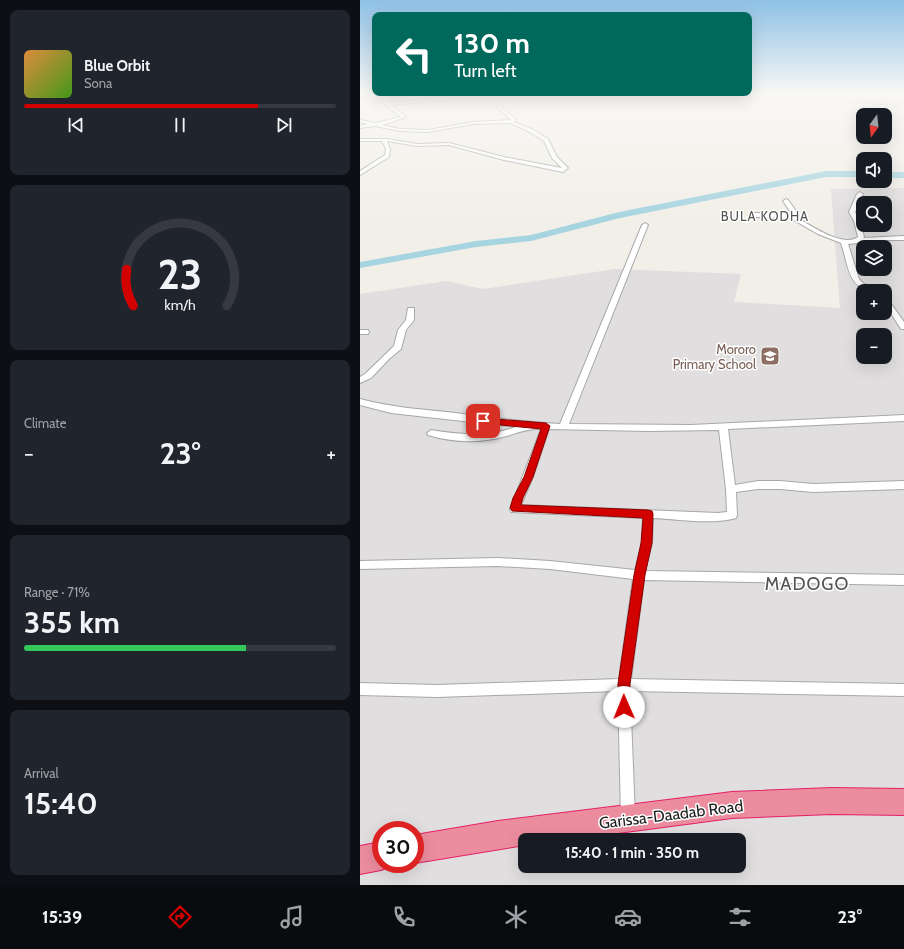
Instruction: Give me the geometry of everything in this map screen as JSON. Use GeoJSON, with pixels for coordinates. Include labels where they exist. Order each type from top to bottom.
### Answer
{"type":"FeatureCollection","features":[{"type":"Feature","properties":{"kind":"highway","name":"Garissa-Daadab Road"},"geometry":{"type":"LineString","coordinates":[[424,847],[498,835],[732,805],[832,801],[904,802]]}},
{"type":"Feature","properties":{"kind":"highway"},"geometry":{"type":"LineString","coordinates":[[360,860],[372,858]]}},
{"type":"Feature","properties":{"kind":"street"},"geometry":{"type":"LineString","coordinates":[[360,140],[384,140],[417,145],[449,144],[504,158],[563,170],[565,168],[555,158],[546,140],[538,135]]}},
{"type":"Feature","properties":{"kind":"street"},"geometry":{"type":"LineString","coordinates":[[360,173],[387,156],[388,149],[384,140]]}},
{"type":"Feature","properties":{"kind":"street"},"geometry":{"type":"LineString","coordinates":[[856,240],[861,237],[861,234],[857,221],[852,212],[860,194]]}},
{"type":"Feature","properties":{"kind":"street"},"geometry":{"type":"LineString","coordinates":[[752,215],[796,215],[786,201]]}},
{"type":"Feature","properties":{"kind":"street"},"geometry":{"type":"LineString","coordinates":[[791,216],[820,233],[844,242],[884,238],[904,238]]}},
{"type":"Feature","properties":{"kind":"street"},"geometry":{"type":"LineString","coordinates":[[563,427],[645,225]]}},
{"type":"Feature","properties":{"kind":"street"},"geometry":{"type":"LineString","coordinates":[[844,242],[852,269],[858,282],[861,284]]}},
{"type":"Feature","properties":{"kind":"street"},"geometry":{"type":"LineString","coordinates":[[892,309],[904,327]]}},
{"type":"Feature","properties":{"kind":"street"},"geometry":{"type":"LineString","coordinates":[[360,380],[368,376],[398,347],[402,330],[410,320],[411,310]]}},
{"type":"Feature","properties":{"kind":"street"},"geometry":{"type":"LineString","coordinates":[[360,402],[388,409],[529,425],[563,427],[723,427],[904,418]]}},
{"type":"Feature","properties":{"kind":"street"},"geometry":{"type":"LineString","coordinates":[[431,433],[469,439],[488,438],[506,434],[529,425]]}},
{"type":"Feature","properties":{"kind":"street"},"geometry":{"type":"LineString","coordinates":[[546,426],[515,508],[718,517],[732,515],[731,489],[723,427]]}},
{"type":"Feature","properties":{"kind":"street"},"geometry":{"type":"LineString","coordinates":[[731,489],[758,485],[813,488],[904,485]]}},
{"type":"Feature","properties":{"kind":"street"},"geometry":{"type":"LineString","coordinates":[[628,818],[624,684],[639,575],[647,543],[648,514]]}},
{"type":"Feature","properties":{"kind":"street"},"geometry":{"type":"LineString","coordinates":[[360,565],[497,562],[550,565],[639,575],[904,580]]}},
{"type":"Feature","properties":{"kind":"street"},"geometry":{"type":"LineString","coordinates":[[360,689],[437,691],[624,684],[904,690]]}},
{"type":"Feature","properties":{"kind":"shaded area"},"geometry":{"type":"Polygon","coordinates":[[[904,188],[904,885],[360,885],[360,294],[446,281],[483,289],[615,269],[741,274],[734,302],[840,308],[831,189],[904,188]]]}},
{"type":"Feature","properties":{"kind":"waterway"},"geometry":{"type":"LineString","coordinates":[[360,265],[476,244],[531,238],[619,215],[826,174],[856,174]]}},
{"type":"Feature","properties":{"kind":"waterway"},"geometry":{"type":"LineString","coordinates":[[892,175],[904,175]]}},
{"type":"Feature","properties":{"kind":"place","name":"Mororo Primary School"},"geometry":{"type":"Point","coordinates":[770,356]}},
{"type":"Feature","properties":{"kind":"district","name":"BULA KODHA"},"geometry":{"type":"Point","coordinates":[765,216]}},
{"type":"Feature","properties":{"kind":"district","name":"MADOGO"},"geometry":{"type":"Point","coordinates":[807,584]}},
{"type":"Feature","properties":{"kind":"route"},"geometry":{"type":"LineString","coordinates":[[483,421],[546,426],[515,508],[552,511],[648,514],[647,543],[639,575],[624,684],[624,707]]}}]}
